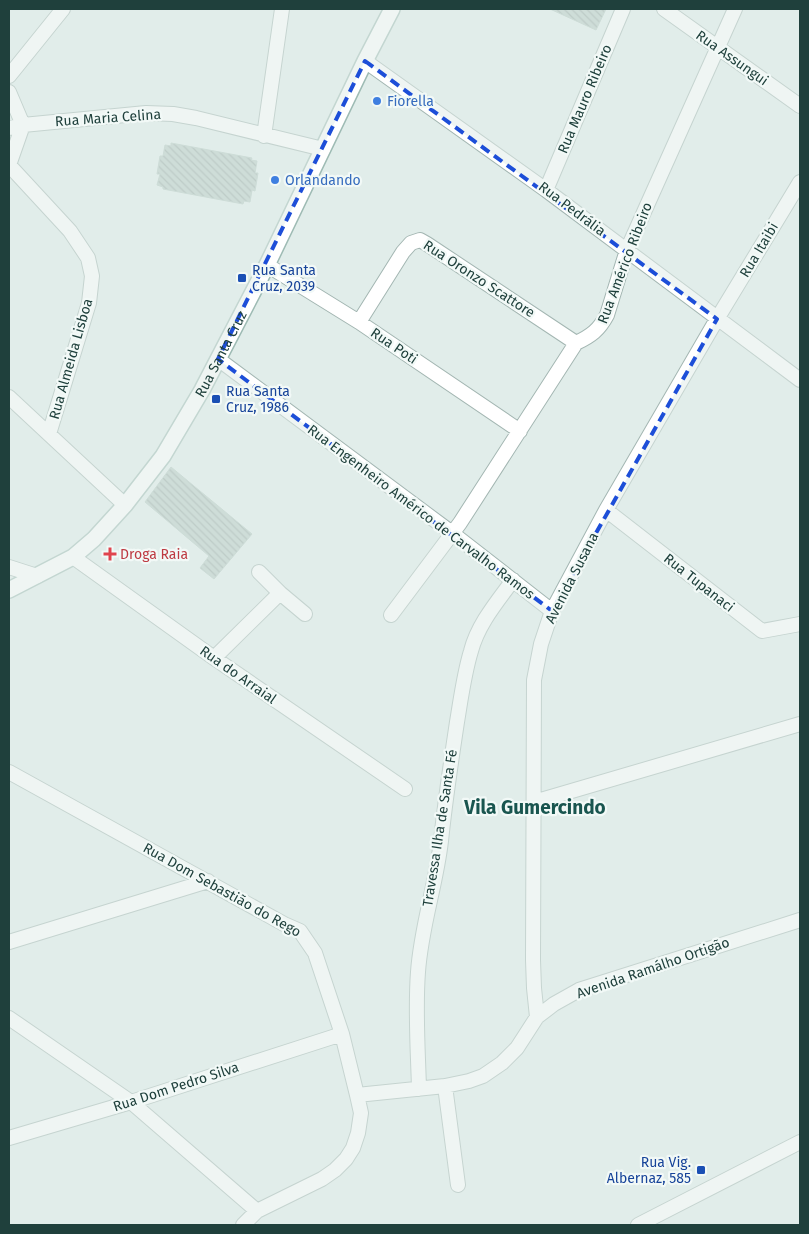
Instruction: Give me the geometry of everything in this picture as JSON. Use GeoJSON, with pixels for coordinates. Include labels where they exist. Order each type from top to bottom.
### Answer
{"type":"FeatureCollection","features":[{"type":"Feature","properties":{"kind":"main road","name":"Rua Santa Cruz"},"geometry":{"type":"LineString","coordinates":[[9,590],[73,557],[94,539],[125,505],[164,456],[267,265],[392,9]]}},
{"type":"Feature","properties":{"kind":"street"},"geometry":{"type":"LineString","coordinates":[[9,76],[63,9]]}},
{"type":"Feature","properties":{"kind":"street"},"geometry":{"type":"LineString","coordinates":[[264,136],[282,9]]}},
{"type":"Feature","properties":{"kind":"street","name":"Rua Mauro Ribeiro"},"geometry":{"type":"LineString","coordinates":[[546,190],[623,9]]}},
{"type":"Feature","properties":{"kind":"street","name":"Rua Assungui"},"geometry":{"type":"LineString","coordinates":[[664,9],[800,106]]}},
{"type":"Feature","properties":{"kind":"street","name":"Rua Américo Ribeiro"},"geometry":{"type":"LineString","coordinates":[[391,616],[452,533],[576,343],[593,334],[602,324],[627,250],[735,9]]}},
{"type":"Feature","properties":{"kind":"street","name":"Rua Pedrália"},"geometry":{"type":"LineString","coordinates":[[365,61],[546,190],[800,380]]}},
{"type":"Feature","properties":{"kind":"street"},"geometry":{"type":"LineString","coordinates":[[9,92],[23,124],[9,165]]}},
{"type":"Feature","properties":{"kind":"street","name":"Rua Maria Celina"},"geometry":{"type":"LineString","coordinates":[[9,128],[23,124],[146,113],[173,114],[323,148]]}},
{"type":"Feature","properties":{"kind":"street","name":"Rua Almeida Lisboa"},"geometry":{"type":"LineString","coordinates":[[9,165],[70,230],[88,258],[92,276],[89,303],[49,434]]}},
{"type":"Feature","properties":{"kind":"street","name":"Rua Itaibi"},"geometry":{"type":"LineString","coordinates":[[717,319],[800,182]]}},
{"type":"Feature","properties":{"kind":"street","name":"Rua Oronzo Scattore"},"geometry":{"type":"LineString","coordinates":[[359,322],[403,252],[411,243],[420,240],[576,343]]}},
{"type":"Feature","properties":{"kind":"street","name":"Rua Poti"},"geometry":{"type":"LineString","coordinates":[[267,265],[359,322],[520,431]]}},
{"type":"Feature","properties":{"kind":"street","name":"Avenida Susana"},"geometry":{"type":"LineString","coordinates":[[537,1017],[534,996],[533,960],[534,680],[541,644],[552,611],[606,510],[717,319]]}},
{"type":"Feature","properties":{"kind":"street","name":"Rua Engenheiro Américo de Carvalho Ramos"},"geometry":{"type":"LineString","coordinates":[[218,359],[452,533],[552,611]]}},
{"type":"Feature","properties":{"kind":"street"},"geometry":{"type":"LineString","coordinates":[[9,397],[125,505]]}},
{"type":"Feature","properties":{"kind":"street","name":"Rua Tupanaci"},"geometry":{"type":"LineString","coordinates":[[606,510],[762,631],[800,624]]}},
{"type":"Feature","properties":{"kind":"street","name":"Rua do Arraial"},"geometry":{"type":"LineString","coordinates":[[73,557],[214,658],[405,789]]}},
{"type":"Feature","properties":{"kind":"street"},"geometry":{"type":"LineString","coordinates":[[9,567],[37,576]]}},
{"type":"Feature","properties":{"kind":"street"},"geometry":{"type":"LineString","coordinates":[[259,572],[305,614]]}},
{"type":"Feature","properties":{"kind":"street","name":"Travessa Ilha de Santa Fé"},"geometry":{"type":"LineString","coordinates":[[419,1089],[418,971],[425,919],[436,873],[445,799],[461,699],[471,650],[478,632],[514,580]]}},
{"type":"Feature","properties":{"kind":"street"},"geometry":{"type":"LineString","coordinates":[[214,658],[280,593]]}},
{"type":"Feature","properties":{"kind":"street"},"geometry":{"type":"LineString","coordinates":[[534,802],[800,724]]}},
{"type":"Feature","properties":{"kind":"street","name":"Rua Dom Sebastião do Rego"},"geometry":{"type":"LineString","coordinates":[[11,775],[300,931],[308,940],[315,953],[342,1034],[358,1095],[361,1113],[358,1133],[346,1159],[335,1170],[322,1179],[257,1211],[243,1225]]}},
{"type":"Feature","properties":{"kind":"street"},"geometry":{"type":"LineString","coordinates":[[9,942],[208,881]]}},
{"type":"Feature","properties":{"kind":"street","name":"Avenida Ramálho Ortigão"},"geometry":{"type":"LineString","coordinates":[[358,1095],[445,1086],[484,1076],[502,1063],[517,1048],[537,1017],[554,1004],[579,990],[800,920]]}},
{"type":"Feature","properties":{"kind":"street"},"geometry":{"type":"LineString","coordinates":[[9,1018],[130,1102],[257,1211]]}},
{"type":"Feature","properties":{"kind":"street","name":"Rua Dom Pedro Silva"},"geometry":{"type":"LineString","coordinates":[[9,1138],[130,1102],[342,1034]]}},
{"type":"Feature","properties":{"kind":"street"},"geometry":{"type":"LineString","coordinates":[[445,1086],[458,1185]]}},
{"type":"Feature","properties":{"kind":"street"},"geometry":{"type":"LineString","coordinates":[[638,1225],[800,1142]]}},
{"type":"Feature","properties":{"kind":"highlighted area"},"geometry":{"type":"Polygon","coordinates":[[[365,61],[717,319],[552,611],[218,359],[365,61]]]}},
{"type":"Feature","properties":{"kind":"building"},"geometry":{"type":"Polygon","coordinates":[[[550,9],[606,9],[596,30],[550,9]]]}},
{"type":"Feature","properties":{"kind":"building"},"geometry":{"type":"Polygon","coordinates":[[[171,143],[252,158],[251,160],[257,161],[255,173],[258,173],[255,191],[252,190],[250,202],[244,201],[243,204],[163,189],[163,187],[157,185],[160,174],[157,174],[160,156],[163,156],[165,145],[171,146],[171,143]]]}},
{"type":"Feature","properties":{"kind":"building"},"geometry":{"type":"Polygon","coordinates":[[[171,467],[252,534],[214,579],[200,568],[209,556],[145,502],[171,467]]]}},
{"type":"Feature","properties":{"kind":"place","name":"Fiorella"},"geometry":{"type":"Point","coordinates":[377,101]}},
{"type":"Feature","properties":{"kind":"place","name":"Orlandando"},"geometry":{"type":"Point","coordinates":[275,180]}},
{"type":"Feature","properties":{"kind":"place","name":"Rua Santa Cruz, 2039"},"geometry":{"type":"Point","coordinates":[242,278]}},
{"type":"Feature","properties":{"kind":"place","name":"Rua Santa Cruz, 1986"},"geometry":{"type":"Point","coordinates":[216,399]}},
{"type":"Feature","properties":{"kind":"place","name":"Droga Raia"},"geometry":{"type":"Point","coordinates":[110,554]}},
{"type":"Feature","properties":{"kind":"place","name":"Rua Vig. Albernaz, 585"},"geometry":{"type":"Point","coordinates":[701,1170]}},
{"type":"Feature","properties":{"kind":"district","name":"Vila Gumercindo"},"geometry":{"type":"Point","coordinates":[535,807]}}]}
